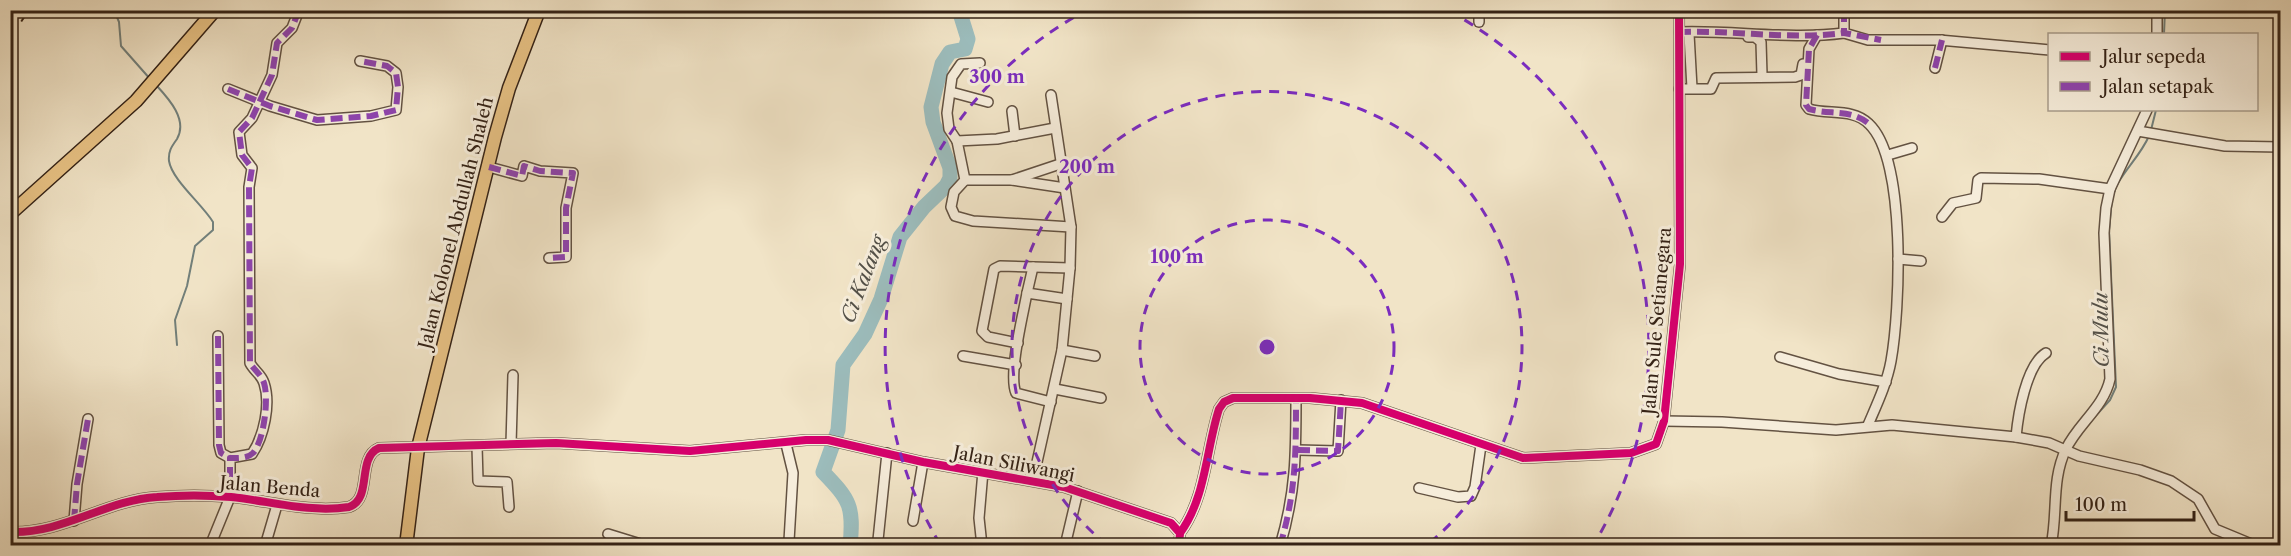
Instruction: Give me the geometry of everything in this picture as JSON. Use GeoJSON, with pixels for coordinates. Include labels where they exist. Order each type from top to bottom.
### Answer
{"type":"FeatureCollection","features":[{"type":"Feature","properties":{"kind":"main road"},"geometry":{"type":"LineString","coordinates":[[10,214],[144,92],[215,10]]}},
{"type":"Feature","properties":{"kind":"main road","name":"Jalan Kolonel Abdullah Shaleh"},"geometry":{"type":"LineString","coordinates":[[406,546],[418,448],[509,88],[539,10]]}},
{"type":"Feature","properties":{"kind":"street"},"geometry":{"type":"LineString","coordinates":[[218,336],[221,453],[230,458],[252,454],[264,418],[265,384],[250,363],[249,187],[252,168],[242,155],[239,133],[250,121],[273,72],[278,43],[292,28],[299,10]]}},
{"type":"Feature","properties":{"kind":"street"},"geometry":{"type":"LineString","coordinates":[[1479,10],[1479,22]]}},
{"type":"Feature","properties":{"kind":"street","name":"Jalan Sule Setianegara"},"geometry":{"type":"LineString","coordinates":[[1180,533],[1190,519],[1196,503],[1222,404],[1236,397],[1341,400],[1395,413],[1523,458],[1631,453],[1656,444],[1664,422],[1680,264],[1679,10]]}},
{"type":"Feature","properties":{"kind":"street"},"geometry":{"type":"LineString","coordinates":[[1844,10],[1844,33]]}},
{"type":"Feature","properties":{"kind":"street"},"geometry":{"type":"LineString","coordinates":[[2157,10],[2157,33]]}},
{"type":"Feature","properties":{"kind":"street"},"geometry":{"type":"LineString","coordinates":[[1679,32],[1817,35],[1844,33],[1868,40],[1942,40],[2048,50]]}},
{"type":"Feature","properties":{"kind":"street"},"geometry":{"type":"LineString","coordinates":[[1689,34],[1692,88]]}},
{"type":"Feature","properties":{"kind":"street"},"geometry":{"type":"LineString","coordinates":[[1817,35],[1809,49],[1806,105],[1816,111],[1857,114],[1872,127],[1888,155],[1895,198],[1898,259],[1891,359],[1886,382],[1868,425]]}},
{"type":"Feature","properties":{"kind":"street"},"geometry":{"type":"LineString","coordinates":[[1715,38],[1759,39],[1762,47],[1762,75]]}},
{"type":"Feature","properties":{"kind":"street"},"geometry":{"type":"LineString","coordinates":[[1935,68],[1942,40]]}},
{"type":"Feature","properties":{"kind":"street"},"geometry":{"type":"LineString","coordinates":[[1679,89],[1711,89],[1716,78],[1762,75],[1796,77],[1801,75],[1803,46]]}},
{"type":"Feature","properties":{"kind":"street"},"geometry":{"type":"LineString","coordinates":[[228,89],[313,119],[327,121],[386,114],[396,110],[398,87],[396,73],[387,66],[360,61]]}},
{"type":"Feature","properties":{"kind":"street"},"geometry":{"type":"LineString","coordinates":[[965,180],[957,141],[947,121],[952,77],[958,66],[980,63]]}},
{"type":"Feature","properties":{"kind":"street"},"geometry":{"type":"LineString","coordinates":[[951,92],[988,102]]}},
{"type":"Feature","properties":{"kind":"street"},"geometry":{"type":"LineString","coordinates":[[1033,480],[1062,350],[1070,268],[1071,227],[1051,95]]}},
{"type":"Feature","properties":{"kind":"street"},"geometry":{"type":"LineString","coordinates":[[1012,111],[1015,136]]}},
{"type":"Feature","properties":{"kind":"street"},"geometry":{"type":"LineString","coordinates":[[2051,546],[2056,478],[2069,451],[2103,399],[2110,379],[2104,233],[2110,189],[2146,134],[2147,111]]}},
{"type":"Feature","properties":{"kind":"street"},"geometry":{"type":"LineString","coordinates":[[957,141],[1015,136],[1055,128]]}},
{"type":"Feature","properties":{"kind":"street"},"geometry":{"type":"LineString","coordinates":[[2146,134],[2225,146],[2280,147]]}},
{"type":"Feature","properties":{"kind":"street"},"geometry":{"type":"LineString","coordinates":[[1888,155],[1912,148]]}},
{"type":"Feature","properties":{"kind":"street"},"geometry":{"type":"LineString","coordinates":[[1012,180],[1060,164]]}},
{"type":"Feature","properties":{"kind":"street"},"geometry":{"type":"LineString","coordinates":[[489,167],[522,176],[524,166],[540,171],[573,173],[566,208],[566,257],[549,258]]}},
{"type":"Feature","properties":{"kind":"street"},"geometry":{"type":"LineString","coordinates":[[1942,217],[1953,203],[1976,198],[1978,180],[1982,178],[2039,179],[2110,189]]}},
{"type":"Feature","properties":{"kind":"street"},"geometry":{"type":"LineString","coordinates":[[1065,188],[1012,180],[965,180],[950,200],[951,210],[958,218],[973,221],[1071,227]]}},
{"type":"Feature","properties":{"kind":"street"},"geometry":{"type":"LineString","coordinates":[[1898,259],[1921,261]]}},
{"type":"Feature","properties":{"kind":"street"},"geometry":{"type":"LineString","coordinates":[[1018,342],[991,338],[982,331],[992,274],[1000,266],[1070,268]]}},
{"type":"Feature","properties":{"kind":"street"},"geometry":{"type":"LineString","coordinates":[[1033,267],[1018,342],[1014,387],[1016,393],[1051,402]]}},
{"type":"Feature","properties":{"kind":"street"},"geometry":{"type":"LineString","coordinates":[[1027,293],[1067,299]]}},
{"type":"Feature","properties":{"kind":"street"},"geometry":{"type":"LineString","coordinates":[[1062,350],[1095,356]]}},
{"type":"Feature","properties":{"kind":"street"},"geometry":{"type":"LineString","coordinates":[[2016,437],[2019,408],[2035,366],[2046,352]]}},
{"type":"Feature","properties":{"kind":"street"},"geometry":{"type":"LineString","coordinates":[[963,356],[1016,365]]}},
{"type":"Feature","properties":{"kind":"street"},"geometry":{"type":"LineString","coordinates":[[1780,357],[1839,374],[1886,382]]}},
{"type":"Feature","properties":{"kind":"street"},"geometry":{"type":"LineString","coordinates":[[511,444],[513,375]]}},
{"type":"Feature","properties":{"kind":"street"},"geometry":{"type":"LineString","coordinates":[[1055,389],[1101,398]]}},
{"type":"Feature","properties":{"kind":"street"},"geometry":{"type":"LineString","coordinates":[[10,436],[12,392]]}},
{"type":"Feature","properties":{"kind":"street"},"geometry":{"type":"LineString","coordinates":[[1280,546],[1293,499],[1298,450],[1296,398]]}},
{"type":"Feature","properties":{"kind":"street"},"geometry":{"type":"LineString","coordinates":[[1298,450],[1337,452],[1341,400]]}},
{"type":"Feature","properties":{"kind":"street"},"geometry":{"type":"LineString","coordinates":[[74,521],[77,484],[88,419]]}},
{"type":"Feature","properties":{"kind":"street"},"geometry":{"type":"LineString","coordinates":[[1664,422],[1722,422],[1836,430],[1868,425],[2016,437],[2049,443],[2069,451],[2155,474],[2171,481],[2198,499],[2215,530],[2256,546]]}},
{"type":"Feature","properties":{"kind":"street","name":"Jalan Siliwangi"},"geometry":{"type":"LineString","coordinates":[[418,448],[580,444],[690,451],[830,441],[923,462],[1033,480],[1078,491],[1162,519],[1175,526],[1180,533]]}},
{"type":"Feature","properties":{"kind":"street"},"geometry":{"type":"LineString","coordinates":[[786,444],[793,473],[789,541]]}},
{"type":"Feature","properties":{"kind":"street"},"geometry":{"type":"LineString","coordinates":[[1419,488],[1458,497],[1471,496],[1475,487],[1481,445]]}},
{"type":"Feature","properties":{"kind":"street"},"geometry":{"type":"LineString","coordinates":[[477,446],[478,481],[507,482],[509,507]]}},
{"type":"Feature","properties":{"kind":"street","name":"Jalan Benda"},"geometry":{"type":"LineString","coordinates":[[10,532],[34,531],[74,521],[145,498],[230,497],[277,505],[339,508],[355,505],[361,493],[372,452],[380,448],[418,448]]}},
{"type":"Feature","properties":{"kind":"street"},"geometry":{"type":"LineString","coordinates":[[878,540],[887,453]]}},
{"type":"Feature","properties":{"kind":"street"},"geometry":{"type":"LineString","coordinates":[[210,546],[230,497],[230,458]]}},
{"type":"Feature","properties":{"kind":"street"},"geometry":{"type":"LineString","coordinates":[[913,521],[923,462]]}},
{"type":"Feature","properties":{"kind":"street"},"geometry":{"type":"LineString","coordinates":[[982,546],[979,518],[983,471]]}},
{"type":"Feature","properties":{"kind":"street"},"geometry":{"type":"LineString","coordinates":[[1065,546],[1078,491]]}},
{"type":"Feature","properties":{"kind":"street"},"geometry":{"type":"LineString","coordinates":[[265,546],[277,505]]}},
{"type":"Feature","properties":{"kind":"street"},"geometry":{"type":"LineString","coordinates":[[1179,546],[1180,533]]}},
{"type":"Feature","properties":{"kind":"street"},"geometry":{"type":"LineString","coordinates":[[608,534],[646,546]]}},
{"type":"Feature","properties":{"kind":"waterway"},"geometry":{"type":"LineString","coordinates":[[114,10],[119,22],[121,46],[151,80]]}},
{"type":"Feature","properties":{"kind":"waterway","name":"Ci Kalang"},"geometry":{"type":"LineString","coordinates":[[850,546],[851,522],[848,504],[823,472],[838,430],[843,365],[865,334],[881,299],[900,237],[924,207],[946,186],[950,178],[950,168],[933,122],[931,107],[942,64],[950,52],[965,49],[968,39],[959,10]]}},
{"type":"Feature","properties":{"kind":"waterway","name":"Ci Mulu"},"geometry":{"type":"LineString","coordinates":[[2164,33],[2165,10]]}},
{"type":"Feature","properties":{"kind":"waterway"},"geometry":{"type":"LineString","coordinates":[[157,86],[179,117],[180,132],[169,154],[171,168],[181,184],[213,222],[213,230],[195,246],[187,286],[175,320],[177,345]]}},
{"type":"Feature","properties":{"kind":"waterway","name":"Ci Mulu"},"geometry":{"type":"LineString","coordinates":[[2151,130],[2156,111]]}},
{"type":"Feature","properties":{"kind":"waterway","name":"Ci Mulu"},"geometry":{"type":"LineString","coordinates":[[2090,422],[2110,400],[2116,387],[2109,230],[2112,200],[2115,188],[2149,136]]}},
{"type":"Feature","properties":{"kind":"railway"},"geometry":{"type":"LineString","coordinates":[[10,38],[29,10]]}},
{"type":"Feature","properties":{"kind":"marked path"},"geometry":{"type":"LineString","coordinates":[[230,497],[230,458],[248,456],[257,447],[263,430],[266,399],[263,380],[250,363],[249,187],[252,168],[242,155],[239,132],[252,118],[272,75],[277,43],[292,28],[299,10]]}},
{"type":"Feature","properties":{"kind":"marked path"},"geometry":{"type":"LineString","coordinates":[[1844,10],[1844,33],[1881,40]]}},
{"type":"Feature","properties":{"kind":"marked path"},"geometry":{"type":"LineString","coordinates":[[1679,32],[1803,36],[1844,33]]}},
{"type":"Feature","properties":{"kind":"marked path"},"geometry":{"type":"LineString","coordinates":[[1817,35],[1809,49],[1806,105],[1809,109],[1854,116],[1868,123]]}},
{"type":"Feature","properties":{"kind":"marked path"},"geometry":{"type":"LineString","coordinates":[[1935,68],[1942,40]]}},
{"type":"Feature","properties":{"kind":"marked path"},"geometry":{"type":"LineString","coordinates":[[228,89],[270,106],[317,120],[371,116],[396,110],[398,87],[396,73],[387,66],[360,61]]}},
{"type":"Feature","properties":{"kind":"marked path"},"geometry":{"type":"LineString","coordinates":[[489,167],[522,176],[524,166],[540,171],[573,173],[566,208],[566,257],[549,258]]}},
{"type":"Feature","properties":{"kind":"marked path"},"geometry":{"type":"LineString","coordinates":[[218,336],[219,445],[221,453],[230,458]]}},
{"type":"Feature","properties":{"kind":"marked path"},"geometry":{"type":"LineString","coordinates":[[10,436],[12,392]]}},
{"type":"Feature","properties":{"kind":"marked path"},"geometry":{"type":"LineString","coordinates":[[1280,546],[1294,472],[1296,398]]}},
{"type":"Feature","properties":{"kind":"marked path"},"geometry":{"type":"LineString","coordinates":[[1298,450],[1338,451],[1341,400]]}},
{"type":"Feature","properties":{"kind":"marked path"},"geometry":{"type":"LineString","coordinates":[[74,521],[77,484],[88,419]]}},
{"type":"Feature","properties":{"kind":"cycle path"},"geometry":{"type":"LineString","coordinates":[[1180,533],[1189,519],[1200,489],[1219,409],[1224,402],[1233,398],[1310,398],[1362,403],[1523,458],[1631,453],[1656,444],[1664,421],[1680,264],[1679,10]]}},
{"type":"Feature","properties":{"kind":"cycle path"},"geometry":{"type":"LineString","coordinates":[[10,532],[48,528],[120,504],[157,497],[222,496],[304,508],[349,507],[361,496],[368,460],[379,448],[556,443],[690,451],[828,440],[923,462],[1064,487],[1171,523],[1180,533],[1179,546]]}}]}
